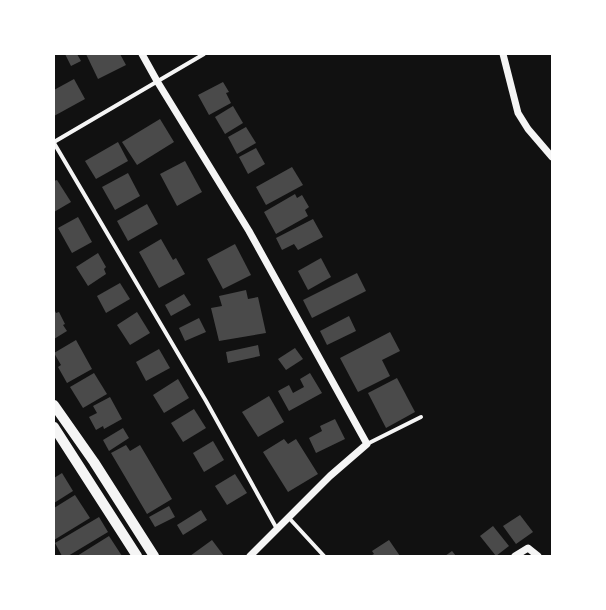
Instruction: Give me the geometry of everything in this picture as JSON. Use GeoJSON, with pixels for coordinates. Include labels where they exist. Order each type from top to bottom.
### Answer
{"type":"FeatureCollection","features":[{"type":"Feature","properties":{"kind":"main road"},"geometry":{"type":"LineString","coordinates":[[54,405],[94,462],[154,556]]}},
{"type":"Feature","properties":{"kind":"main road"},"geometry":{"type":"LineString","coordinates":[[54,427],[137,556]]}},
{"type":"Feature","properties":{"kind":"street"},"geometry":{"type":"LineString","coordinates":[[142,54],[249,231],[367,444]]}},
{"type":"Feature","properties":{"kind":"street"},"geometry":{"type":"LineString","coordinates":[[204,54],[54,142],[206,401],[278,529]]}},
{"type":"Feature","properties":{"kind":"street"},"geometry":{"type":"LineString","coordinates":[[503,54],[518,113],[528,129],[552,157]]}},
{"type":"Feature","properties":{"kind":"street"},"geometry":{"type":"LineString","coordinates":[[250,556],[330,476],[367,444],[421,417]]}},
{"type":"Feature","properties":{"kind":"street"},"geometry":{"type":"LineString","coordinates":[[289,518],[324,556]]}},
{"type":"Feature","properties":{"kind":"street"},"geometry":{"type":"LineString","coordinates":[[515,556],[528,548],[538,556]]}},
{"type":"Feature","properties":{"kind":"building"},"geometry":{"type":"Polygon","coordinates":[[[65,54],[77,54],[81,61],[71,66],[65,54]]]}},
{"type":"Feature","properties":{"kind":"building"},"geometry":{"type":"Polygon","coordinates":[[[86,54],[120,54],[126,65],[98,79],[86,54]]]}},
{"type":"Feature","properties":{"kind":"building"},"geometry":{"type":"Polygon","coordinates":[[[74,79],[85,99],[54,116],[54,90],[74,79]]]}},
{"type":"Feature","properties":{"kind":"building"},"geometry":{"type":"Polygon","coordinates":[[[223,82],[229,92],[226,93],[231,103],[209,115],[198,95],[223,82]]]}},
{"type":"Feature","properties":{"kind":"building"},"geometry":{"type":"Polygon","coordinates":[[[233,106],[243,123],[225,134],[215,117],[233,106]]]}},
{"type":"Feature","properties":{"kind":"building"},"geometry":{"type":"Polygon","coordinates":[[[160,119],[174,142],[137,165],[122,142],[160,119]]]}},
{"type":"Feature","properties":{"kind":"building"},"geometry":{"type":"Polygon","coordinates":[[[246,127],[256,143],[237,154],[228,137],[246,127]]]}},
{"type":"Feature","properties":{"kind":"building"},"geometry":{"type":"Polygon","coordinates":[[[118,142],[128,161],[96,179],[85,161],[118,142]]]}},
{"type":"Feature","properties":{"kind":"building"},"geometry":{"type":"Polygon","coordinates":[[[256,148],[265,164],[248,174],[239,157],[256,148]]]}},
{"type":"Feature","properties":{"kind":"building"},"geometry":{"type":"Polygon","coordinates":[[[185,161],[202,192],[177,206],[160,174],[185,161]]]}},
{"type":"Feature","properties":{"kind":"building"},"geometry":{"type":"Polygon","coordinates":[[[292,167],[303,185],[266,205],[256,187],[292,167]]]}},
{"type":"Feature","properties":{"kind":"building"},"geometry":{"type":"Polygon","coordinates":[[[128,173],[140,196],[115,210],[102,187],[128,173]]]}},
{"type":"Feature","properties":{"kind":"building"},"geometry":{"type":"Polygon","coordinates":[[[57,180],[71,202],[54,212],[54,181],[57,180]]]}},
{"type":"Feature","properties":{"kind":"building"},"geometry":{"type":"Polygon","coordinates":[[[295,194],[297,198],[302,195],[309,207],[305,210],[308,216],[276,234],[264,212],[295,194]]]}},
{"type":"Feature","properties":{"kind":"building"},"geometry":{"type":"Polygon","coordinates":[[[147,204],[158,224],[128,241],[117,221],[147,204]]]}},
{"type":"Feature","properties":{"kind":"building"},"geometry":{"type":"Polygon","coordinates":[[[78,217],[92,242],[72,253],[58,228],[78,217]]]}},
{"type":"Feature","properties":{"kind":"building"},"geometry":{"type":"Polygon","coordinates":[[[313,219],[323,237],[298,250],[294,244],[282,250],[276,238],[313,219]]]}},
{"type":"Feature","properties":{"kind":"building"},"geometry":{"type":"Polygon","coordinates":[[[161,239],[173,260],[176,258],[185,274],[159,288],[139,252],[161,239]]]}},
{"type":"Feature","properties":{"kind":"building"},"geometry":{"type":"Polygon","coordinates":[[[235,244],[251,275],[223,289],[207,259],[235,244]]]}},
{"type":"Feature","properties":{"kind":"building"},"geometry":{"type":"Polygon","coordinates":[[[98,253],[106,267],[104,269],[106,274],[88,286],[76,267],[98,253]]]}},
{"type":"Feature","properties":{"kind":"building"},"geometry":{"type":"Polygon","coordinates":[[[321,258],[331,277],[308,290],[298,271],[321,258]]]}},
{"type":"Feature","properties":{"kind":"building"},"geometry":{"type":"Polygon","coordinates":[[[357,273],[366,291],[312,318],[303,300],[357,273]]]}},
{"type":"Feature","properties":{"kind":"building"},"geometry":{"type":"Polygon","coordinates":[[[120,283],[130,299],[106,313],[97,296],[120,283]]]}},
{"type":"Feature","properties":{"kind":"building"},"geometry":{"type":"Polygon","coordinates":[[[246,290],[248,299],[258,297],[266,333],[219,341],[211,308],[222,306],[219,296],[246,290]]]}},
{"type":"Feature","properties":{"kind":"building"},"geometry":{"type":"Polygon","coordinates":[[[184,294],[191,305],[171,316],[165,305],[184,294]]]}},
{"type":"Feature","properties":{"kind":"building"},"geometry":{"type":"Polygon","coordinates":[[[54,309],[56,313],[59,312],[65,324],[63,325],[67,331],[54,339],[54,309]]]}},
{"type":"Feature","properties":{"kind":"building"},"geometry":{"type":"Polygon","coordinates":[[[137,312],[150,333],[130,345],[117,325],[137,312]]]}},
{"type":"Feature","properties":{"kind":"building"},"geometry":{"type":"Polygon","coordinates":[[[349,316],[356,331],[327,345],[320,331],[349,316]]]}},
{"type":"Feature","properties":{"kind":"building"},"geometry":{"type":"Polygon","coordinates":[[[199,318],[206,332],[185,341],[179,328],[199,318]]]}},
{"type":"Feature","properties":{"kind":"building"},"geometry":{"type":"Polygon","coordinates":[[[390,332],[400,351],[382,360],[390,376],[358,392],[340,358],[390,332]]]}},
{"type":"Feature","properties":{"kind":"building"},"geometry":{"type":"Polygon","coordinates":[[[76,340],[92,369],[67,383],[58,367],[61,365],[54,353],[76,340]]]}},
{"type":"Feature","properties":{"kind":"building"},"geometry":{"type":"Polygon","coordinates":[[[258,345],[260,356],[228,363],[226,352],[258,345]]]}},
{"type":"Feature","properties":{"kind":"building"},"geometry":{"type":"Polygon","coordinates":[[[295,348],[303,359],[286,370],[278,359],[295,348]]]}},
{"type":"Feature","properties":{"kind":"building"},"geometry":{"type":"Polygon","coordinates":[[[159,349],[170,368],[146,381],[136,362],[159,349]]]}},
{"type":"Feature","properties":{"kind":"building"},"geometry":{"type":"Polygon","coordinates":[[[94,373],[107,394],[83,408],[70,387],[94,373]]]}},
{"type":"Feature","properties":{"kind":"building"},"geometry":{"type":"Polygon","coordinates":[[[310,373],[322,393],[289,411],[278,391],[289,385],[293,393],[304,387],[300,379],[310,373]]]}},
{"type":"Feature","properties":{"kind":"building"},"geometry":{"type":"Polygon","coordinates":[[[397,378],[415,412],[386,428],[368,393],[397,378]]]}},
{"type":"Feature","properties":{"kind":"building"},"geometry":{"type":"Polygon","coordinates":[[[178,379],[189,398],[164,413],[153,395],[178,379]]]}},
{"type":"Feature","properties":{"kind":"building"},"geometry":{"type":"Polygon","coordinates":[[[269,396],[284,422],[258,437],[242,412],[269,396]]]}},
{"type":"Feature","properties":{"kind":"building"},"geometry":{"type":"Polygon","coordinates":[[[110,397],[122,419],[104,429],[103,426],[96,430],[89,417],[97,413],[93,406],[110,397]]]}},
{"type":"Feature","properties":{"kind":"building"},"geometry":{"type":"Polygon","coordinates":[[[194,409],[206,428],[183,442],[171,423],[194,409]]]}},
{"type":"Feature","properties":{"kind":"building"},"geometry":{"type":"Polygon","coordinates":[[[335,419],[345,439],[316,453],[309,438],[322,431],[320,426],[335,419]]]}},
{"type":"Feature","properties":{"kind":"building"},"geometry":{"type":"Polygon","coordinates":[[[123,428],[129,438],[109,451],[103,440],[123,428]]]}},
{"type":"Feature","properties":{"kind":"building"},"geometry":{"type":"Polygon","coordinates":[[[284,439],[288,444],[296,439],[318,474],[288,492],[263,452],[284,439]]]}},
{"type":"Feature","properties":{"kind":"building"},"geometry":{"type":"Polygon","coordinates":[[[213,441],[224,460],[204,472],[193,453],[213,441]]]}},
{"type":"Feature","properties":{"kind":"building"},"geometry":{"type":"Polygon","coordinates":[[[126,445],[130,451],[140,445],[172,499],[147,514],[111,453],[126,445]]]}},
{"type":"Feature","properties":{"kind":"building"},"geometry":{"type":"Polygon","coordinates":[[[62,473],[73,491],[54,503],[54,478],[62,473]]]}},
{"type":"Feature","properties":{"kind":"building"},"geometry":{"type":"Polygon","coordinates":[[[235,474],[247,493],[227,505],[215,486],[235,474]]]}},
{"type":"Feature","properties":{"kind":"building"},"geometry":{"type":"Polygon","coordinates":[[[75,495],[90,518],[54,540],[54,508],[75,495]]]}},
{"type":"Feature","properties":{"kind":"building"},"geometry":{"type":"Polygon","coordinates":[[[169,506],[175,517],[155,527],[149,517],[169,506]]]}},
{"type":"Feature","properties":{"kind":"building"},"geometry":{"type":"Polygon","coordinates":[[[201,510],[207,520],[183,535],[177,525],[201,510]]]}},
{"type":"Feature","properties":{"kind":"building"},"geometry":{"type":"Polygon","coordinates":[[[520,515],[533,532],[516,544],[503,526],[520,515]]]}},
{"type":"Feature","properties":{"kind":"building"},"geometry":{"type":"Polygon","coordinates":[[[99,517],[108,532],[68,556],[62,556],[55,543],[99,517]]]}},
{"type":"Feature","properties":{"kind":"building"},"geometry":{"type":"Polygon","coordinates":[[[493,526],[509,546],[496,556],[480,536],[493,526]]]}},
{"type":"Feature","properties":{"kind":"building"},"geometry":{"type":"Polygon","coordinates":[[[109,536],[122,556],[77,556],[109,536]]]}},
{"type":"Feature","properties":{"kind":"building"},"geometry":{"type":"Polygon","coordinates":[[[212,540],[224,556],[190,556],[212,540]]]}},
{"type":"Feature","properties":{"kind":"building"},"geometry":{"type":"Polygon","coordinates":[[[389,540],[400,556],[370,556],[374,554],[372,551],[389,540]]]}},
{"type":"Feature","properties":{"kind":"building"},"geometry":{"type":"Polygon","coordinates":[[[452,551],[456,556],[445,556],[452,551]]]}}]}
